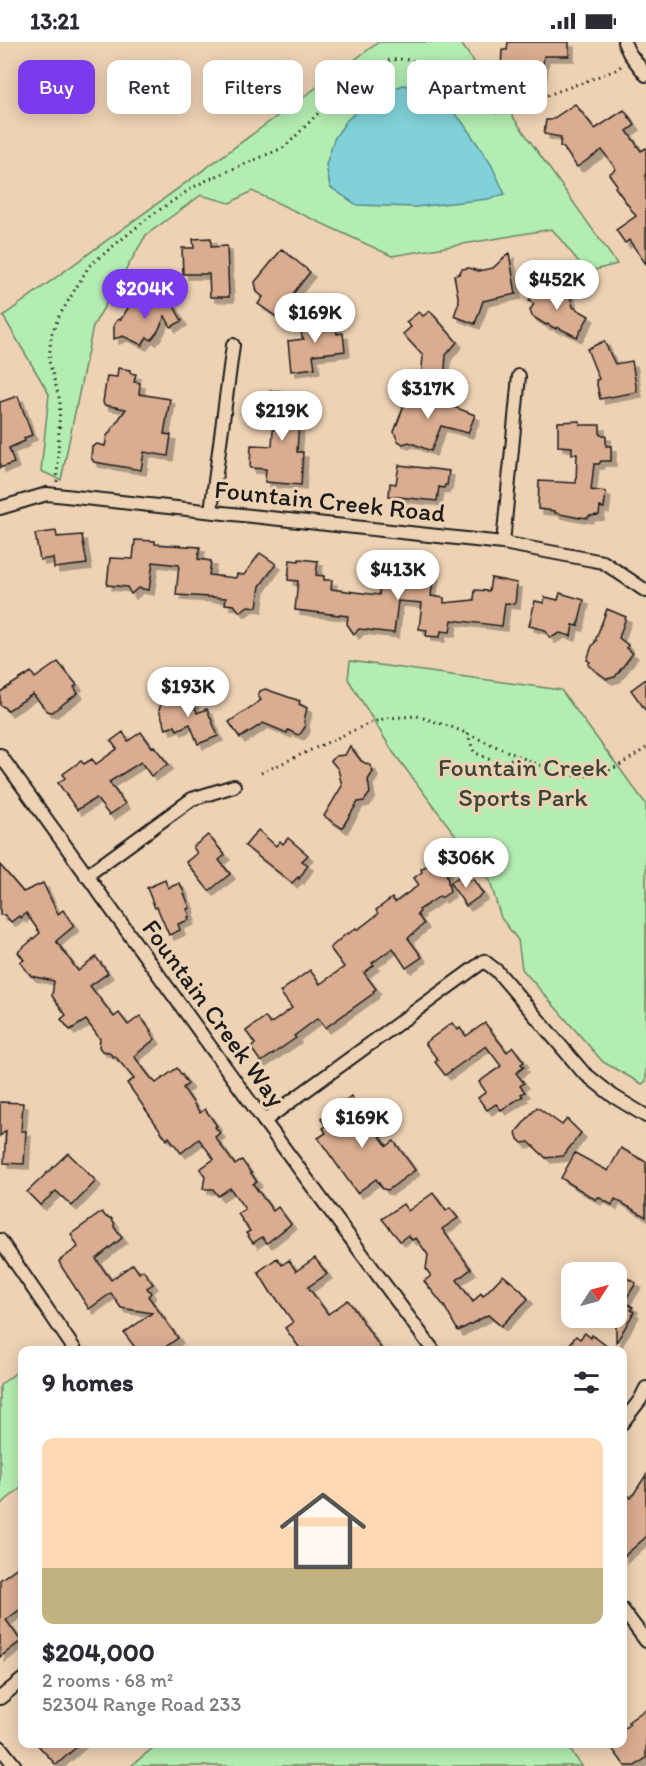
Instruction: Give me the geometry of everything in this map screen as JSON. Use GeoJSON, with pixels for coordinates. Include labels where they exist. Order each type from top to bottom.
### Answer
{"type":"FeatureCollection","features":[{"type":"Feature","properties":{"kind":"street"},"geometry":{"type":"LineString","coordinates":[[624,42],[646,75]]}},
{"type":"Feature","properties":{"kind":"street"},"geometry":{"type":"LineString","coordinates":[[211,511],[233,345]]}},
{"type":"Feature","properties":{"kind":"street"},"geometry":{"type":"LineString","coordinates":[[503,543],[519,376]]}},
{"type":"Feature","properties":{"kind":"street","name":"Fountain Creek Road"},"geometry":{"type":"LineString","coordinates":[[0,508],[47,494],[503,543],[603,562],[646,591]]}},
{"type":"Feature","properties":{"kind":"street","name":"Fountain Creek Way"},"geometry":{"type":"LineString","coordinates":[[0,755],[264,1121],[430,1346]]}},
{"type":"Feature","properties":{"kind":"street"},"geometry":{"type":"LineString","coordinates":[[86,876],[192,799],[234,786]]}},
{"type":"Feature","properties":{"kind":"street"},"geometry":{"type":"LineString","coordinates":[[264,1121],[484,961],[496,971],[583,1072],[613,1096],[646,1116]]}},
{"type":"Feature","properties":{"kind":"street"},"geometry":{"type":"LineString","coordinates":[[0,1240],[72,1346]]}},
{"type":"Feature","properties":{"kind":"street"},"geometry":{"type":"LineString","coordinates":[[627,1417],[646,1388]]}},
{"type":"Feature","properties":{"kind":"street"},"geometry":{"type":"LineString","coordinates":[[627,1616],[646,1641]]}},
{"type":"Feature","properties":{"kind":"street"},"geometry":{"type":"LineString","coordinates":[[0,1698],[18,1683]]}},
{"type":"Feature","properties":{"kind":"street"},"geometry":{"type":"LineString","coordinates":[[0,1747],[15,1766]]}},
{"type":"Feature","properties":{"kind":"path"},"geometry":{"type":"LineString","coordinates":[[56,495],[60,401],[49,362],[51,336],[58,318],[89,266],[149,217],[207,180],[285,147],[336,95],[377,66],[390,60],[403,59],[433,64],[479,105],[489,111],[499,112],[616,70],[632,57]]}},
{"type":"Feature","properties":{"kind":"path"},"geometry":{"type":"LineString","coordinates":[[261,773],[370,723],[386,718],[417,716],[466,733],[556,773],[585,777],[614,770],[646,748]]}},
{"type":"Feature","properties":{"kind":"path"},"geometry":{"type":"LineString","coordinates":[[466,733],[474,752],[499,764],[519,756]]}},
{"type":"Feature","properties":{"kind":"green space"},"geometry":{"type":"Polygon","coordinates":[[[379,42],[460,42],[473,60],[407,60],[407,114],[511,114],[617,264],[587,272],[552,229],[392,256],[252,191],[230,203],[201,195],[146,235],[93,326],[61,480],[41,471],[49,394],[3,316],[280,114],[303,114],[303,97],[315,89],[315,114],[395,114],[395,60],[354,60],[379,42]]]}},
{"type":"Feature","properties":{"kind":"green space","name":"Fountain Creek Sports Park"},"geometry":{"type":"Polygon","coordinates":[[[350,661],[561,690],[646,804],[646,1081],[642,1084],[603,1062],[522,969],[518,940],[501,918],[490,881],[393,752],[348,679],[350,661]]]}},
{"type":"Feature","properties":{"kind":"green space"},"geometry":{"type":"Polygon","coordinates":[[[18,1371],[18,1490],[0,1505],[0,1385],[18,1371]]]}},
{"type":"Feature","properties":{"kind":"green space"},"geometry":{"type":"Polygon","coordinates":[[[153,1748],[569,1748],[582,1766],[131,1766],[153,1748]]]}},
{"type":"Feature","properties":{"kind":"water"},"geometry":{"type":"Polygon","coordinates":[[[407,86],[407,114],[455,114],[491,164],[505,194],[488,199],[415,207],[357,205],[330,187],[326,165],[334,139],[354,114],[395,114],[395,88],[407,86]]]}},
{"type":"Feature","properties":{"kind":"building"},"geometry":{"type":"Polygon","coordinates":[[[508,42],[569,42],[569,56],[544,56],[544,60],[501,60],[502,50],[507,50],[508,42]]]}},
{"type":"Feature","properties":{"kind":"building"},"geometry":{"type":"Polygon","coordinates":[[[575,104],[595,129],[624,110],[635,125],[627,131],[641,151],[646,148],[646,264],[629,240],[625,243],[616,230],[636,216],[615,187],[617,185],[609,174],[616,169],[602,150],[577,167],[563,147],[560,147],[561,137],[544,134],[546,120],[551,120],[575,104]]]}},
{"type":"Feature","properties":{"kind":"building"},"geometry":{"type":"Polygon","coordinates":[[[211,238],[211,247],[227,246],[229,297],[210,297],[209,274],[183,274],[182,248],[194,248],[193,239],[211,238]]]}},
{"type":"Feature","properties":{"kind":"building"},"geometry":{"type":"Polygon","coordinates":[[[282,249],[310,272],[288,300],[293,303],[280,319],[258,304],[263,297],[257,292],[255,282],[282,249]]]}},
{"type":"Feature","properties":{"kind":"building"},"geometry":{"type":"Polygon","coordinates":[[[509,253],[516,294],[483,301],[475,324],[454,316],[459,302],[454,275],[459,274],[462,269],[469,268],[478,271],[493,268],[509,253]]]}},
{"type":"Feature","properties":{"kind":"building"},"geometry":{"type":"Polygon","coordinates":[[[537,287],[541,289],[543,287],[555,294],[568,289],[573,307],[589,316],[577,337],[557,327],[556,329],[546,325],[532,316],[530,310],[534,304],[529,301],[537,287]]]}},
{"type":"Feature","properties":{"kind":"building"},"geometry":{"type":"Polygon","coordinates":[[[150,297],[162,304],[170,299],[182,321],[171,327],[165,316],[151,340],[147,337],[142,345],[123,336],[114,339],[114,325],[128,308],[126,305],[150,297]]]}},
{"type":"Feature","properties":{"kind":"building"},"geometry":{"type":"Polygon","coordinates":[[[430,311],[457,342],[446,355],[444,382],[421,379],[423,356],[403,334],[411,327],[406,322],[419,312],[423,316],[430,311]]]}},
{"type":"Feature","properties":{"kind":"building"},"geometry":{"type":"Polygon","coordinates":[[[335,320],[337,334],[343,333],[345,351],[313,355],[315,368],[291,371],[288,341],[304,339],[300,325],[335,320]]]}},
{"type":"Feature","properties":{"kind":"building"},"geometry":{"type":"Polygon","coordinates":[[[604,341],[615,364],[632,361],[637,392],[600,399],[596,380],[599,379],[587,349],[604,341]]]}},
{"type":"Feature","properties":{"kind":"building"},"geometry":{"type":"Polygon","coordinates":[[[118,368],[130,370],[130,373],[136,374],[134,382],[140,383],[139,394],[170,399],[164,434],[171,435],[168,456],[144,452],[141,470],[94,462],[91,458],[92,447],[97,444],[105,446],[107,436],[126,409],[104,405],[103,402],[107,376],[117,377],[118,368]]]}},
{"type":"Feature","properties":{"kind":"building"},"geometry":{"type":"Polygon","coordinates":[[[410,390],[475,415],[468,433],[441,426],[431,451],[409,442],[403,444],[398,441],[394,432],[404,405],[401,399],[404,392],[410,390]]]}},
{"type":"Feature","properties":{"kind":"building"},"geometry":{"type":"Polygon","coordinates":[[[270,391],[300,393],[301,410],[305,415],[299,421],[297,452],[303,452],[301,485],[265,482],[266,469],[250,468],[251,445],[272,446],[274,417],[273,408],[270,408],[270,391]]]}},
{"type":"Feature","properties":{"kind":"building"},"geometry":{"type":"Polygon","coordinates":[[[18,396],[32,435],[9,448],[14,463],[0,468],[0,402],[18,396]]]}},
{"type":"Feature","properties":{"kind":"building"},"geometry":{"type":"Polygon","coordinates":[[[580,421],[580,425],[600,425],[600,435],[606,435],[606,446],[611,446],[611,461],[594,464],[591,490],[606,492],[604,508],[600,507],[599,515],[588,518],[538,509],[539,481],[576,483],[577,454],[572,454],[572,447],[558,446],[558,422],[580,421]]]}},
{"type":"Feature","properties":{"kind":"building"},"geometry":{"type":"Polygon","coordinates":[[[399,465],[449,471],[447,485],[444,488],[439,487],[437,501],[389,496],[390,483],[396,484],[399,465]]]}},
{"type":"Feature","properties":{"kind":"building"},"geometry":{"type":"Polygon","coordinates":[[[56,531],[57,537],[82,535],[87,564],[54,568],[53,558],[40,560],[35,534],[56,531]]]}},
{"type":"Feature","properties":{"kind":"building"},"geometry":{"type":"Polygon","coordinates":[[[135,540],[155,541],[155,544],[200,547],[198,559],[211,561],[209,575],[236,578],[237,574],[244,575],[260,553],[276,564],[260,586],[257,607],[248,606],[240,612],[234,605],[225,604],[226,598],[176,595],[179,565],[153,562],[149,590],[138,588],[131,594],[127,587],[107,585],[110,558],[133,559],[135,540]]]}},
{"type":"Feature","properties":{"kind":"building"},"geometry":{"type":"Polygon","coordinates":[[[299,559],[318,561],[316,575],[324,576],[324,580],[332,580],[331,589],[379,595],[382,570],[413,574],[414,570],[434,572],[431,596],[444,598],[444,603],[474,600],[475,590],[489,591],[491,578],[517,583],[515,604],[505,603],[502,626],[452,620],[450,632],[441,631],[440,637],[426,636],[427,630],[419,629],[422,603],[398,601],[394,633],[359,629],[354,634],[347,624],[348,616],[295,610],[298,581],[288,580],[290,560],[299,561],[299,559]]]}},
{"type":"Feature","properties":{"kind":"building"},"geometry":{"type":"Polygon","coordinates":[[[560,593],[584,600],[578,626],[573,625],[571,636],[560,633],[550,638],[545,630],[529,626],[535,601],[544,603],[545,597],[558,600],[560,593]]]}},
{"type":"Feature","properties":{"kind":"building"},"geometry":{"type":"Polygon","coordinates":[[[607,609],[626,617],[619,638],[628,645],[626,648],[633,653],[615,677],[607,679],[588,665],[590,662],[587,660],[607,609]]]}},
{"type":"Feature","properties":{"kind":"building"},"geometry":{"type":"Polygon","coordinates":[[[58,662],[77,685],[74,687],[78,693],[52,712],[47,711],[33,694],[7,711],[0,705],[0,692],[31,672],[35,678],[58,662]]]}},
{"type":"Feature","properties":{"kind":"building"},"geometry":{"type":"Polygon","coordinates":[[[646,679],[646,711],[631,690],[646,679]]]}},
{"type":"Feature","properties":{"kind":"building"},"geometry":{"type":"Polygon","coordinates":[[[265,689],[300,701],[299,704],[307,708],[305,727],[301,733],[298,735],[288,730],[287,733],[263,723],[240,738],[229,722],[261,700],[258,696],[260,691],[265,689]]]}},
{"type":"Feature","properties":{"kind":"building"},"geometry":{"type":"Polygon","coordinates":[[[190,693],[197,713],[207,709],[218,736],[198,744],[190,724],[177,730],[175,726],[166,729],[159,710],[161,704],[168,698],[173,696],[177,698],[190,693]]]}},
{"type":"Feature","properties":{"kind":"building"},"geometry":{"type":"Polygon","coordinates":[[[123,732],[128,741],[141,732],[168,764],[151,776],[141,762],[109,782],[125,804],[109,815],[96,798],[77,810],[58,783],[65,778],[63,774],[81,761],[84,764],[92,759],[96,764],[117,749],[111,741],[123,732]]]}},
{"type":"Feature","properties":{"kind":"building"},"geometry":{"type":"Polygon","coordinates":[[[350,746],[361,761],[371,766],[373,772],[368,780],[370,793],[364,801],[358,802],[342,828],[324,816],[342,786],[338,769],[331,761],[336,756],[345,755],[350,746]]]}},
{"type":"Feature","properties":{"kind":"building"},"geometry":{"type":"Polygon","coordinates":[[[258,830],[276,846],[280,841],[283,844],[288,838],[308,855],[302,861],[308,865],[299,879],[298,877],[292,883],[245,846],[258,830]]]}},
{"type":"Feature","properties":{"kind":"building"},"geometry":{"type":"Polygon","coordinates":[[[208,835],[225,855],[219,860],[230,874],[209,891],[186,862],[197,853],[193,847],[208,835]]]}},
{"type":"Feature","properties":{"kind":"building"},"geometry":{"type":"Polygon","coordinates":[[[433,858],[444,860],[450,892],[419,910],[417,914],[424,924],[408,938],[422,957],[406,968],[393,948],[372,963],[374,965],[364,973],[376,989],[374,993],[325,1028],[318,1018],[294,1036],[296,1038],[261,1062],[251,1048],[255,1044],[246,1031],[265,1017],[270,1024],[292,1008],[280,992],[310,970],[320,984],[344,967],[330,948],[347,933],[356,928],[357,930],[378,914],[376,910],[392,898],[395,902],[419,885],[414,878],[422,872],[421,869],[431,863],[433,858]]]}},
{"type":"Feature","properties":{"kind":"building"},"geometry":{"type":"Polygon","coordinates":[[[0,865],[23,892],[43,883],[58,914],[63,910],[74,926],[56,941],[78,971],[96,957],[108,973],[90,986],[114,1017],[119,1013],[128,1025],[140,1016],[151,1031],[155,1039],[134,1056],[156,1083],[177,1068],[188,1084],[183,1088],[200,1113],[205,1109],[217,1126],[215,1127],[220,1133],[215,1137],[235,1165],[242,1160],[257,1182],[253,1184],[273,1211],[278,1207],[291,1224],[267,1243],[262,1237],[253,1243],[246,1233],[250,1231],[238,1214],[245,1209],[230,1188],[218,1196],[213,1189],[203,1189],[205,1176],[200,1169],[214,1159],[199,1139],[181,1153],[169,1137],[167,1140],[127,1083],[134,1079],[115,1056],[102,1051],[99,1047],[100,1039],[86,1020],[70,1030],[61,1019],[66,1015],[52,996],[54,981],[31,976],[20,962],[24,960],[18,952],[40,933],[26,913],[11,922],[5,915],[0,915],[0,865]]]}},
{"type":"Feature","properties":{"kind":"building"},"geometry":{"type":"Polygon","coordinates":[[[464,873],[470,881],[473,879],[483,894],[466,906],[450,883],[464,873]]]}},
{"type":"Feature","properties":{"kind":"building"},"geometry":{"type":"Polygon","coordinates":[[[165,880],[168,888],[180,883],[190,908],[187,909],[189,920],[178,924],[180,930],[169,935],[147,888],[165,880]]]}},
{"type":"Feature","properties":{"kind":"building"},"geometry":{"type":"Polygon","coordinates":[[[452,1023],[466,1036],[485,1023],[507,1052],[513,1047],[524,1062],[521,1064],[524,1067],[516,1073],[524,1083],[520,1086],[525,1092],[521,1094],[523,1096],[501,1110],[496,1104],[487,1110],[478,1098],[486,1092],[479,1082],[501,1066],[486,1046],[445,1075],[435,1062],[438,1060],[425,1043],[452,1023]]]}},
{"type":"Feature","properties":{"kind":"building"},"geometry":{"type":"Polygon","coordinates":[[[351,1096],[387,1146],[394,1141],[415,1170],[388,1190],[383,1189],[376,1179],[357,1193],[318,1138],[326,1133],[323,1128],[326,1126],[321,1119],[351,1096]]]}},
{"type":"Feature","properties":{"kind":"building"},"geometry":{"type":"Polygon","coordinates":[[[0,1102],[23,1103],[21,1131],[26,1131],[24,1164],[4,1163],[6,1131],[0,1136],[0,1102]]]}},
{"type":"Feature","properties":{"kind":"building"},"geometry":{"type":"Polygon","coordinates":[[[537,1107],[562,1125],[567,1119],[581,1133],[563,1156],[546,1158],[529,1142],[522,1143],[518,1139],[516,1132],[537,1107]]]}},
{"type":"Feature","properties":{"kind":"building"},"geometry":{"type":"Polygon","coordinates":[[[621,1148],[646,1162],[646,1217],[615,1199],[612,1205],[598,1197],[596,1200],[561,1178],[575,1153],[608,1171],[621,1148]]]}},
{"type":"Feature","properties":{"kind":"building"},"geometry":{"type":"Polygon","coordinates":[[[68,1153],[96,1181],[72,1206],[56,1191],[40,1205],[27,1192],[68,1153]]]}},
{"type":"Feature","properties":{"kind":"building"},"geometry":{"type":"Polygon","coordinates":[[[433,1193],[446,1211],[450,1208],[458,1218],[442,1229],[471,1269],[457,1280],[473,1302],[481,1293],[483,1296],[503,1275],[528,1299],[501,1326],[488,1315],[458,1331],[444,1306],[424,1281],[431,1276],[426,1269],[428,1255],[416,1238],[412,1240],[408,1235],[400,1241],[382,1219],[403,1204],[408,1211],[433,1193]]]}},
{"type":"Feature","properties":{"kind":"building"},"geometry":{"type":"Polygon","coordinates":[[[102,1212],[106,1217],[111,1218],[122,1238],[96,1259],[111,1280],[133,1264],[139,1273],[143,1270],[153,1284],[147,1288],[151,1293],[148,1296],[178,1338],[167,1346],[134,1346],[124,1333],[152,1313],[121,1308],[111,1293],[89,1309],[59,1261],[78,1247],[71,1234],[102,1212]]]}},
{"type":"Feature","properties":{"kind":"building"},"geometry":{"type":"Polygon","coordinates":[[[277,1258],[282,1265],[289,1260],[296,1271],[315,1258],[327,1274],[308,1287],[328,1314],[348,1300],[379,1346],[298,1346],[285,1328],[293,1322],[258,1272],[277,1258]]]}},
{"type":"Feature","properties":{"kind":"building"},"geometry":{"type":"Polygon","coordinates":[[[627,1278],[636,1283],[627,1297],[627,1278]]]}},
{"type":"Feature","properties":{"kind":"building"},"geometry":{"type":"Polygon","coordinates":[[[627,1304],[633,1307],[631,1310],[634,1312],[627,1324],[627,1304]]]}},
{"type":"Feature","properties":{"kind":"building"},"geometry":{"type":"Polygon","coordinates":[[[616,1328],[625,1328],[616,1343],[616,1328]]]}},
{"type":"Feature","properties":{"kind":"building"},"geometry":{"type":"Polygon","coordinates":[[[585,1333],[591,1338],[592,1335],[607,1346],[568,1346],[576,1336],[580,1339],[585,1333]]]}},
{"type":"Feature","properties":{"kind":"building"},"geometry":{"type":"Polygon","coordinates":[[[646,1475],[646,1537],[627,1554],[627,1494],[631,1498],[646,1475]]]}},
{"type":"Feature","properties":{"kind":"building"},"geometry":{"type":"Polygon","coordinates":[[[18,1567],[18,1611],[6,1620],[18,1637],[18,1643],[0,1657],[0,1580],[18,1567]]]}},
{"type":"Feature","properties":{"kind":"building"},"geometry":{"type":"Polygon","coordinates":[[[646,1709],[646,1758],[635,1766],[625,1766],[612,1748],[627,1748],[627,1726],[630,1724],[628,1722],[646,1709]]]}},
{"type":"Feature","properties":{"kind":"building"},"geometry":{"type":"Polygon","coordinates":[[[41,1748],[75,1748],[56,1765],[41,1748]]]}}]}
